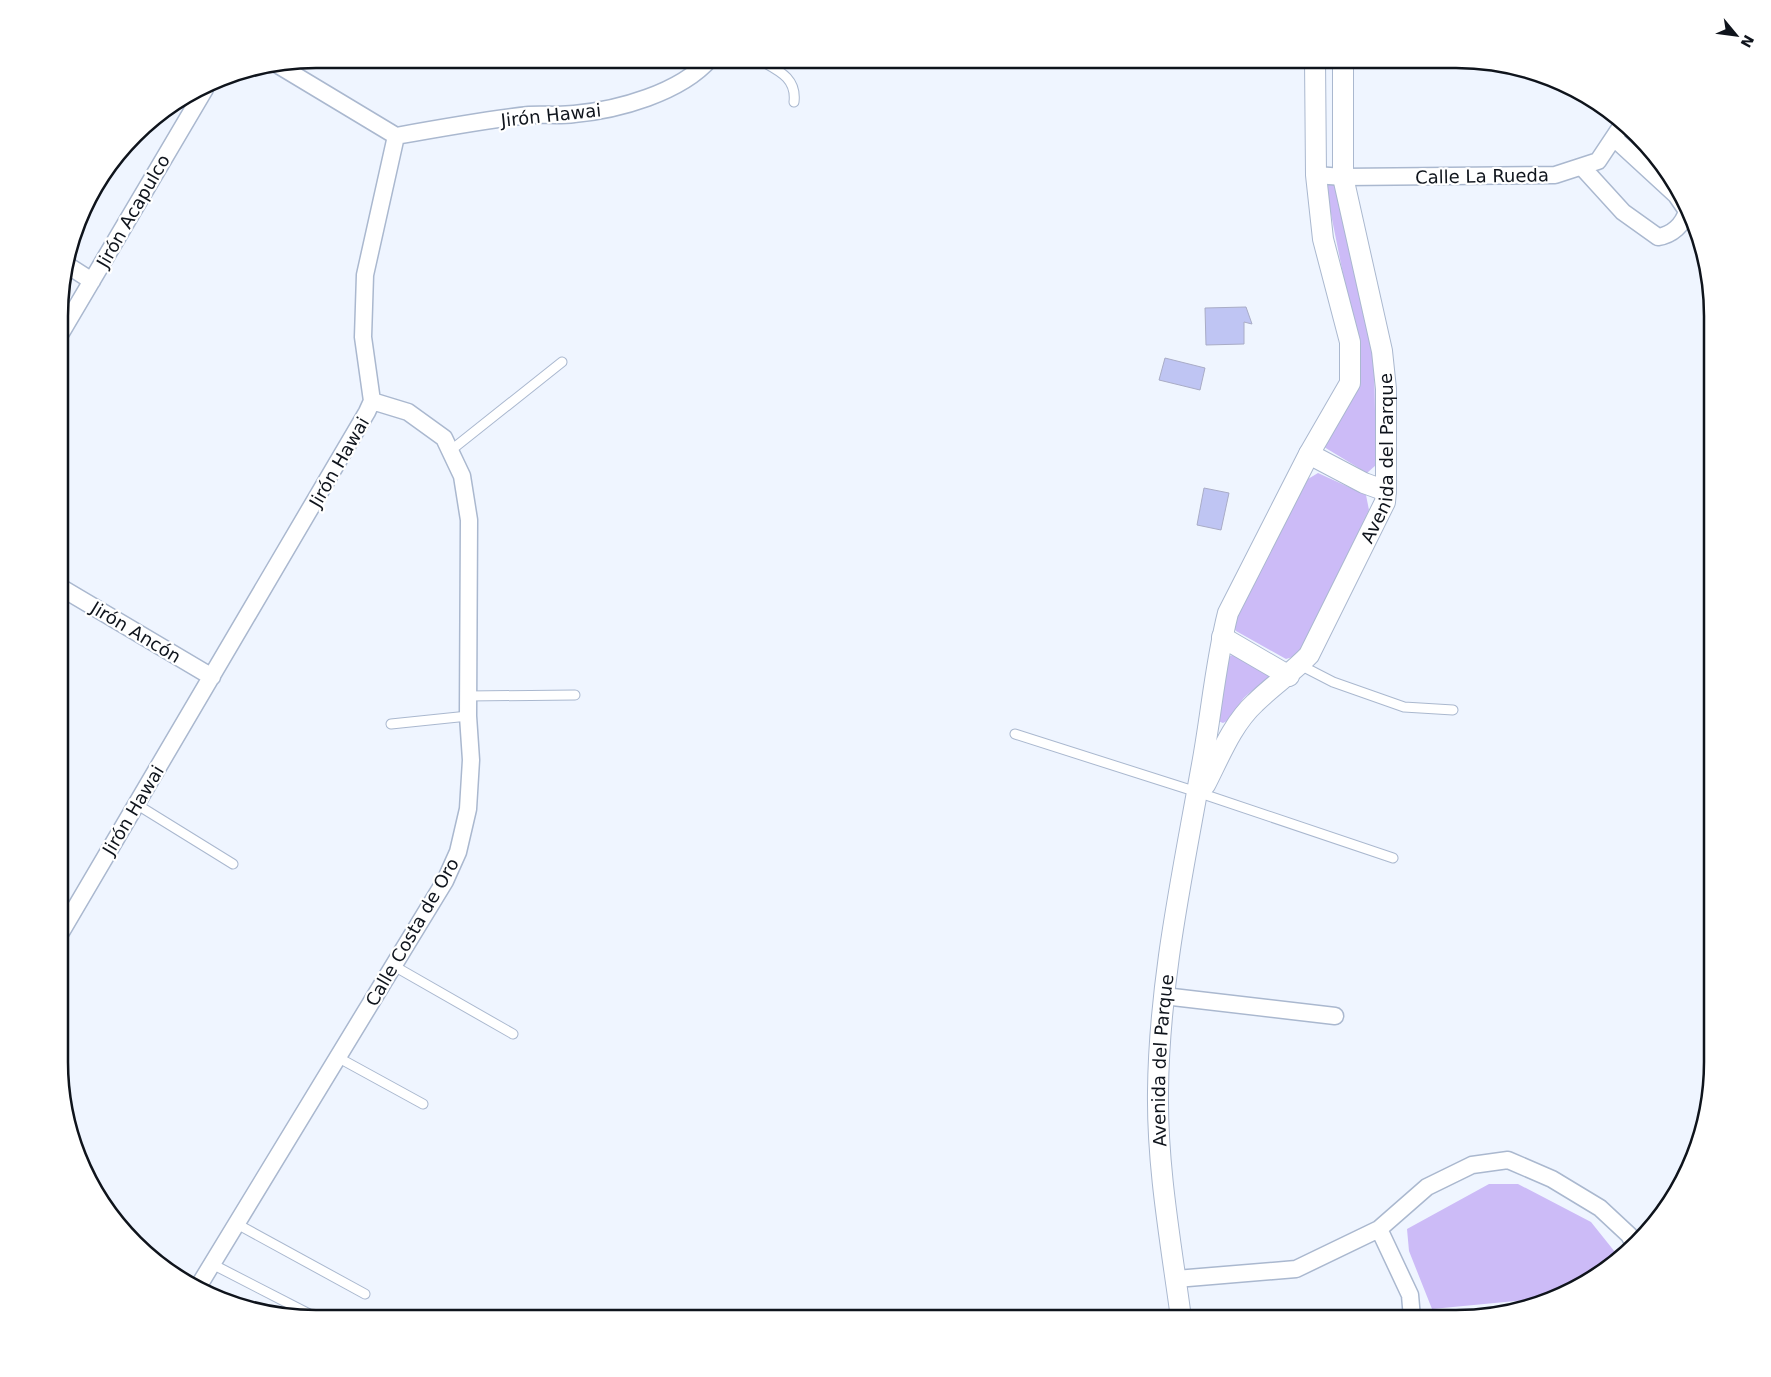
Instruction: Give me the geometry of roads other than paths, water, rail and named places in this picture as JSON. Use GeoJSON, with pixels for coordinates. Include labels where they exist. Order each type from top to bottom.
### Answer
{"type":"FeatureCollection","features":[{"type":"Feature","properties":{"kind":"street","name":"Jirón Hawai"},"geometry":{"type":"LineString","coordinates":[[68,920],[362,423],[372,401],[362,337],[365,275],[396,136],[530,115],[574,114],[609,109],[656,94],[679,84],[699,68]]}},
{"type":"Feature","properties":{"kind":"street","name":"Avenida del Parque"},"geometry":{"type":"LineString","coordinates":[[1180,1310],[1164,1201],[1158,1093],[1164,996],[1177,894],[1197,797],[1222,637],[1228,613],[1309,454],[1350,382],[1350,342],[1323,239],[1316,174],[1315,68]]}},
{"type":"Feature","properties":{"kind":"street","name":"Avenida del Parque"},"geometry":{"type":"LineString","coordinates":[[1197,797],[1230,737],[1253,704],[1309,655],[1385,502],[1386,389],[1382,351],[1343,177],[1344,68]]}},
{"type":"Feature","properties":{"kind":"street"},"geometry":{"type":"LineString","coordinates":[[286,70],[396,136]]}},
{"type":"Feature","properties":{"kind":"street","name":"Jirón Acapulco"},"geometry":{"type":"LineString","coordinates":[[68,321],[201,96]]}},
{"type":"Feature","properties":{"kind":"street","name":"Calle La Rueda"},"geometry":{"type":"LineString","coordinates":[[1316,174],[1343,177],[1555,176],[1598,161],[1619,129]]}},
{"type":"Feature","properties":{"kind":"street"},"geometry":{"type":"LineString","coordinates":[[1614,138],[1666,185]]}},
{"type":"Feature","properties":{"kind":"street"},"geometry":{"type":"LineString","coordinates":[[1582,167],[1623,212],[1658,237],[1668,235],[1684,219]]}},
{"type":"Feature","properties":{"kind":"street"},"geometry":{"type":"LineString","coordinates":[[72,268],[92,281]]}},
{"type":"Feature","properties":{"kind":"street","name":"Calle Costa de Oro"},"geometry":{"type":"LineString","coordinates":[[201,1281],[445,881],[462,840],[470,786],[468,696],[470,520],[462,476],[444,438],[408,412],[372,401]]}},
{"type":"Feature","properties":{"kind":"street"},"geometry":{"type":"LineString","coordinates":[[1309,454],[1364,483],[1386,492]]}},
{"type":"Feature","properties":{"kind":"street","name":"Jirón Ancón"},"geometry":{"type":"LineString","coordinates":[[68,592],[212,677]]}},
{"type":"Feature","properties":{"kind":"street"},"geometry":{"type":"LineString","coordinates":[[1222,637],[1294,670]]}},
{"type":"Feature","properties":{"kind":"street"},"geometry":{"type":"LineString","coordinates":[[1164,996],[1335,1016]]}},
{"type":"Feature","properties":{"kind":"street"},"geometry":{"type":"LineString","coordinates":[[1176,1280],[1296,1269],[1379,1229],[1427,1186],[1472,1165],[1508,1160],[1552,1179],[1600,1208],[1630,1238]]}},
{"type":"Feature","properties":{"kind":"street"},"geometry":{"type":"LineString","coordinates":[[1379,1229],[1410,1295],[1411,1310]]}},
{"type":"Feature","properties":{"kind":"lane"},"geometry":{"type":"LineString","coordinates":[[772,68],[790,80],[795,94],[794,102]]}},
{"type":"Feature","properties":{"kind":"lane"},"geometry":{"type":"LineString","coordinates":[[450,451],[562,362]]}},
{"type":"Feature","properties":{"kind":"lane"},"geometry":{"type":"LineString","coordinates":[[1294,670],[1404,707],[1453,710]]}},
{"type":"Feature","properties":{"kind":"lane"},"geometry":{"type":"LineString","coordinates":[[468,696],[575,695]]}},
{"type":"Feature","properties":{"kind":"lane"},"geometry":{"type":"LineString","coordinates":[[391,724],[468,716]]}},
{"type":"Feature","properties":{"kind":"lane"},"geometry":{"type":"LineString","coordinates":[[1015,734],[1197,797],[1394,858]]}},
{"type":"Feature","properties":{"kind":"lane"},"geometry":{"type":"LineString","coordinates":[[136,804],[233,864]]}},
{"type":"Feature","properties":{"kind":"lane"},"geometry":{"type":"LineString","coordinates":[[394,966],[513,1034]]}},
{"type":"Feature","properties":{"kind":"lane"},"geometry":{"type":"LineString","coordinates":[[339,1058],[424,1104]]}},
{"type":"Feature","properties":{"kind":"lane"},"geometry":{"type":"LineString","coordinates":[[237,1224],[365,1294]]}},
{"type":"Feature","properties":{"kind":"lane"},"geometry":{"type":"LineString","coordinates":[[212,1264],[299,1309]]}}]}
